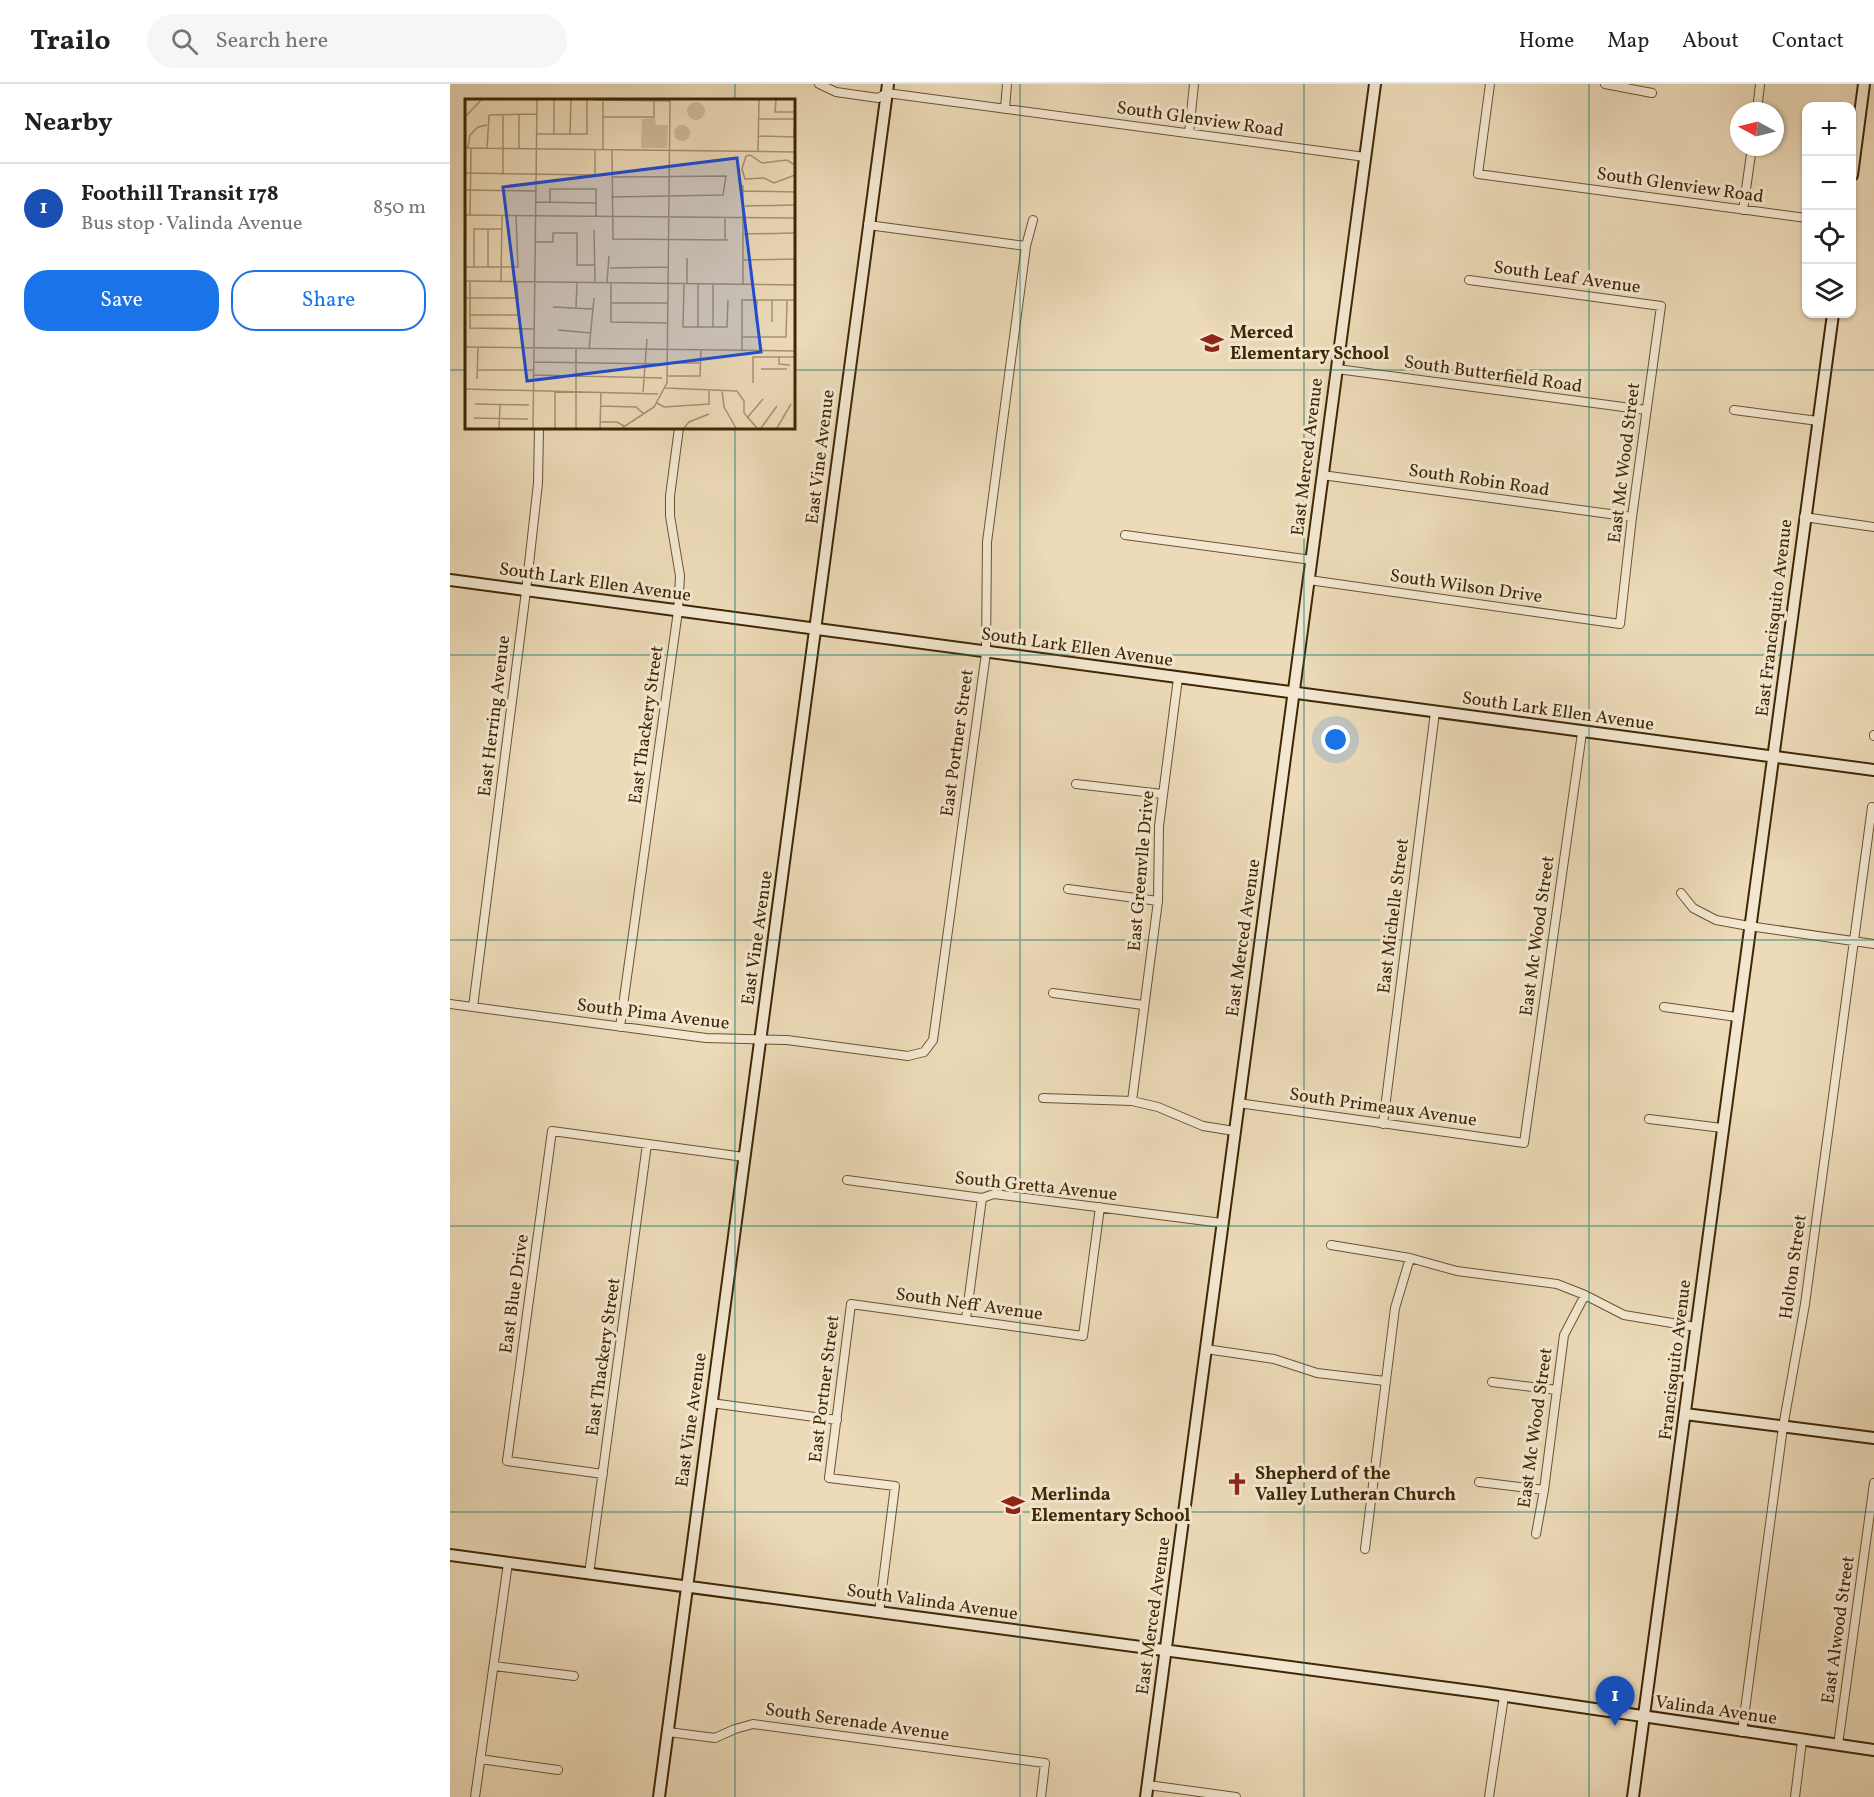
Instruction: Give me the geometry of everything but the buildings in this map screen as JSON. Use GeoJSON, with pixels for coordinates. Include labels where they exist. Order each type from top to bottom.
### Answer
{"type":"FeatureCollection","features":[{"type":"Feature","properties":{"kind":"street","name":"South Glenview Road"},"geometry":{"type":"LineString","coordinates":[[819,84],[836,92],[878,98],[887,89],[1005,109],[1365,157]]}},
{"type":"Feature","properties":{"kind":"street"},"geometry":{"type":"LineString","coordinates":[[1005,109],[1007,84]]}},
{"type":"Feature","properties":{"kind":"street"},"geometry":{"type":"LineString","coordinates":[[1189,133],[1194,84]]}},
{"type":"Feature","properties":{"kind":"street","name":"East Merced Avenue"},"geometry":{"type":"LineString","coordinates":[[1146,1797],[1375,84]]}},
{"type":"Feature","properties":{"kind":"street","name":"South Glenview Road"},"geometry":{"type":"LineString","coordinates":[[1490,84],[1478,174],[1802,217]]}},
{"type":"Feature","properties":{"kind":"street"},"geometry":{"type":"LineString","coordinates":[[1605,84],[1652,93]]}},
{"type":"Feature","properties":{"kind":"street"},"geometry":{"type":"LineString","coordinates":[[1758,102],[1760,84]]}},
{"type":"Feature","properties":{"kind":"street"},"geometry":{"type":"LineString","coordinates":[[1854,156],[1864,84]]}},
{"type":"Feature","properties":{"kind":"street","name":"East Vine Avenue"},"geometry":{"type":"LineString","coordinates":[[659,1797],[887,89]]}},
{"type":"Feature","properties":{"kind":"street"},"geometry":{"type":"LineString","coordinates":[[1743,210],[1751,156]]}},
{"type":"Feature","properties":{"kind":"street","name":"East Portner Street"},"geometry":{"type":"LineString","coordinates":[[924,1052],[933,1040],[986,652],[987,542],[1026,246],[1033,220]]}},
{"type":"Feature","properties":{"kind":"street"},"geometry":{"type":"LineString","coordinates":[[868,225],[1026,246]]}},
{"type":"Feature","properties":{"kind":"street","name":"South Leaf Avenue"},"geometry":{"type":"LineString","coordinates":[[1469,280],[1661,306]]}},
{"type":"Feature","properties":{"kind":"street","name":"East Mc Wood Street"},"geometry":{"type":"LineString","coordinates":[[1620,624],[1661,306]]}},
{"type":"Feature","properties":{"kind":"street","name":"East Francisquito Avenue"},"geometry":{"type":"LineString","coordinates":[[1749,926],[1832,318]]}},
{"type":"Feature","properties":{"kind":"street","name":"South Butterfield Road"},"geometry":{"type":"LineString","coordinates":[[1336,369],[1646,410]]}},
{"type":"Feature","properties":{"kind":"street"},"geometry":{"type":"LineString","coordinates":[[1734,410],[1818,421]]}},
{"type":"Feature","properties":{"kind":"street","name":"East Herring Avenue"},"geometry":{"type":"LineString","coordinates":[[473,1007],[526,591],[538,483],[539,429]]}},
{"type":"Feature","properties":{"kind":"street","name":"East Thackery Street"},"geometry":{"type":"LineString","coordinates":[[620,1027],[678,611],[680,576],[670,516],[670,496],[679,429]]}},
{"type":"Feature","properties":{"kind":"street","name":"South Robin Road"},"geometry":{"type":"LineString","coordinates":[[1322,475],[1632,517]]}},
{"type":"Feature","properties":{"kind":"street"},"geometry":{"type":"LineString","coordinates":[[1804,517],[1874,527]]}},
{"type":"Feature","properties":{"kind":"street"},"geometry":{"type":"LineString","coordinates":[[1125,535],[1312,560]]}},
{"type":"Feature","properties":{"kind":"street","name":"South Lark Ellen Avenue"},"geometry":{"type":"LineString","coordinates":[[450,580],[1874,771]]}},
{"type":"Feature","properties":{"kind":"street","name":"South Wilson Drive"},"geometry":{"type":"LineString","coordinates":[[1309,580],[1620,624]]}},
{"type":"Feature","properties":{"kind":"street","name":"East Greenvlle Drive"},"geometry":{"type":"LineString","coordinates":[[1132,1101],[1158,901],[1159,826],[1178,678]]}},
{"type":"Feature","properties":{"kind":"street","name":"East Michelle Street"},"geometry":{"type":"LineString","coordinates":[[1383,1124],[1435,712]]}},
{"type":"Feature","properties":{"kind":"street","name":"East Mc Wood Street"},"geometry":{"type":"LineString","coordinates":[[1524,1143],[1582,733]]}},
{"type":"Feature","properties":{"kind":"street"},"geometry":{"type":"LineString","coordinates":[[1076,784],[1162,794]]}},
{"type":"Feature","properties":{"kind":"street","name":"Holton Street"},"geometry":{"type":"LineString","coordinates":[[1742,1732],[1783,1426],[1804,1304],[1872,807]]}},
{"type":"Feature","properties":{"kind":"street"},"geometry":{"type":"LineString","coordinates":[[1068,889],[1158,901]]}},
{"type":"Feature","properties":{"kind":"street"},"geometry":{"type":"LineString","coordinates":[[1681,893],[1693,908],[1716,920],[1874,944]]}},
{"type":"Feature","properties":{"kind":"street","name":"Francisquito Avenue"},"geometry":{"type":"LineString","coordinates":[[1633,1797],[1749,926]]}},
{"type":"Feature","properties":{"kind":"street"},"geometry":{"type":"LineString","coordinates":[[1053,993],[1143,1005]]}},
{"type":"Feature","properties":{"kind":"street","name":"South Pima Avenue"},"geometry":{"type":"LineString","coordinates":[[450,1004],[706,1038],[787,1040],[908,1056],[924,1052]]}},
{"type":"Feature","properties":{"kind":"street"},"geometry":{"type":"LineString","coordinates":[[1664,1007],[1737,1017]]}},
{"type":"Feature","properties":{"kind":"street"},"geometry":{"type":"LineString","coordinates":[[1043,1098],[1132,1101],[1158,1107],[1203,1126],[1234,1131]]}},
{"type":"Feature","properties":{"kind":"street","name":"South Primeaux Avenue"},"geometry":{"type":"LineString","coordinates":[[1238,1103],[1524,1143]]}},
{"type":"Feature","properties":{"kind":"street"},"geometry":{"type":"LineString","coordinates":[[1649,1119],[1722,1128]]}},
{"type":"Feature","properties":{"kind":"street","name":"East Blue Drive"},"geometry":{"type":"LineString","coordinates":[[603,1474],[507,1461],[552,1131],[647,1144]]}},
{"type":"Feature","properties":{"kind":"street"},"geometry":{"type":"LineString","coordinates":[[647,1144],[744,1157]]}},
{"type":"Feature","properties":{"kind":"street","name":"East Thackery Street"},"geometry":{"type":"LineString","coordinates":[[589,1574],[647,1144]]}},
{"type":"Feature","properties":{"kind":"street","name":"South Gretta Avenue"},"geometry":{"type":"LineString","coordinates":[[847,1180],[982,1198],[994,1194],[1222,1223]]}},
{"type":"Feature","properties":{"kind":"street"},"geometry":{"type":"LineString","coordinates":[[966,1319],[982,1198]]}},
{"type":"Feature","properties":{"kind":"street","name":"South Neff Avenue"},"geometry":{"type":"LineString","coordinates":[[851,1304],[1083,1336],[1100,1207]]}},
{"type":"Feature","properties":{"kind":"street"},"geometry":{"type":"LineString","coordinates":[[1331,1245],[1410,1258],[1458,1270],[1557,1284],[1585,1295],[1624,1316],[1696,1327]]}},
{"type":"Feature","properties":{"kind":"street"},"geometry":{"type":"LineString","coordinates":[[1365,1548],[1395,1308],[1410,1258]]}},
{"type":"Feature","properties":{"kind":"street","name":"East Mc Wood Street"},"geometry":{"type":"LineString","coordinates":[[1536,1534],[1564,1335],[1585,1295]]}},
{"type":"Feature","properties":{"kind":"street","name":"East Portner Street"},"geometry":{"type":"LineString","coordinates":[[851,1304],[830,1478],[895,1486],[879,1613]]}},
{"type":"Feature","properties":{"kind":"street"},"geometry":{"type":"LineString","coordinates":[[1206,1349],[1274,1359],[1317,1372],[1385,1381]]}},
{"type":"Feature","properties":{"kind":"street"},"geometry":{"type":"LineString","coordinates":[[1492,1382],[1557,1389]]}},
{"type":"Feature","properties":{"kind":"street"},"geometry":{"type":"LineString","coordinates":[[711,1403],[837,1420]]}},
{"type":"Feature","properties":{"kind":"street"},"geometry":{"type":"LineString","coordinates":[[1685,1414],[1874,1438]]}},
{"type":"Feature","properties":{"kind":"street"},"geometry":{"type":"LineString","coordinates":[[1479,1482],[1544,1490]]}},
{"type":"Feature","properties":{"kind":"street","name":"East Alwood Street"},"geometry":{"type":"LineString","coordinates":[[1838,1745],[1874,1483]]}},
{"type":"Feature","properties":{"kind":"street","name":"South Valinda Avenue"},"geometry":{"type":"LineString","coordinates":[[450,1556],[1410,1684]]}},
{"type":"Feature","properties":{"kind":"street"},"geometry":{"type":"LineString","coordinates":[[475,1797],[508,1563]]}},
{"type":"Feature","properties":{"kind":"street"},"geometry":{"type":"LineString","coordinates":[[494,1666],[574,1676]]}},
{"type":"Feature","properties":{"kind":"street","name":"Valinda Avenue"},"geometry":{"type":"LineString","coordinates":[[1410,1684],[1874,1750]]}},
{"type":"Feature","properties":{"kind":"street"},"geometry":{"type":"LineString","coordinates":[[1489,1797],[1504,1696]]}},
{"type":"Feature","properties":{"kind":"street","name":"South Serenade Avenue"},"geometry":{"type":"LineString","coordinates":[[668,1732],[716,1738],[753,1724],[1045,1763],[1041,1797]]}},
{"type":"Feature","properties":{"kind":"street"},"geometry":{"type":"LineString","coordinates":[[1795,1797],[1802,1741]]}},
{"type":"Feature","properties":{"kind":"street"},"geometry":{"type":"LineString","coordinates":[[480,1760],[558,1770]]}},
{"type":"Feature","properties":{"kind":"street"},"geometry":{"type":"LineString","coordinates":[[1148,1785],[1236,1797]]}},
{"type":"Feature","properties":{"kind":"place","name":"Merced Elementary School"},"geometry":{"type":"Point","coordinates":[1212,343]}},
{"type":"Feature","properties":{"kind":"place","name":"Shepherd of the Valley Lutheran Church"},"geometry":{"type":"Point","coordinates":[1237,1484]}},
{"type":"Feature","properties":{"kind":"place","name":"Merlinda Elementary School"},"geometry":{"type":"Point","coordinates":[1013,1505]}},
{"type":"Feature","properties":{"kind":"place","name":"Foothill Transit 178"},"geometry":{"type":"Point","coordinates":[1615,1726]}}]}
